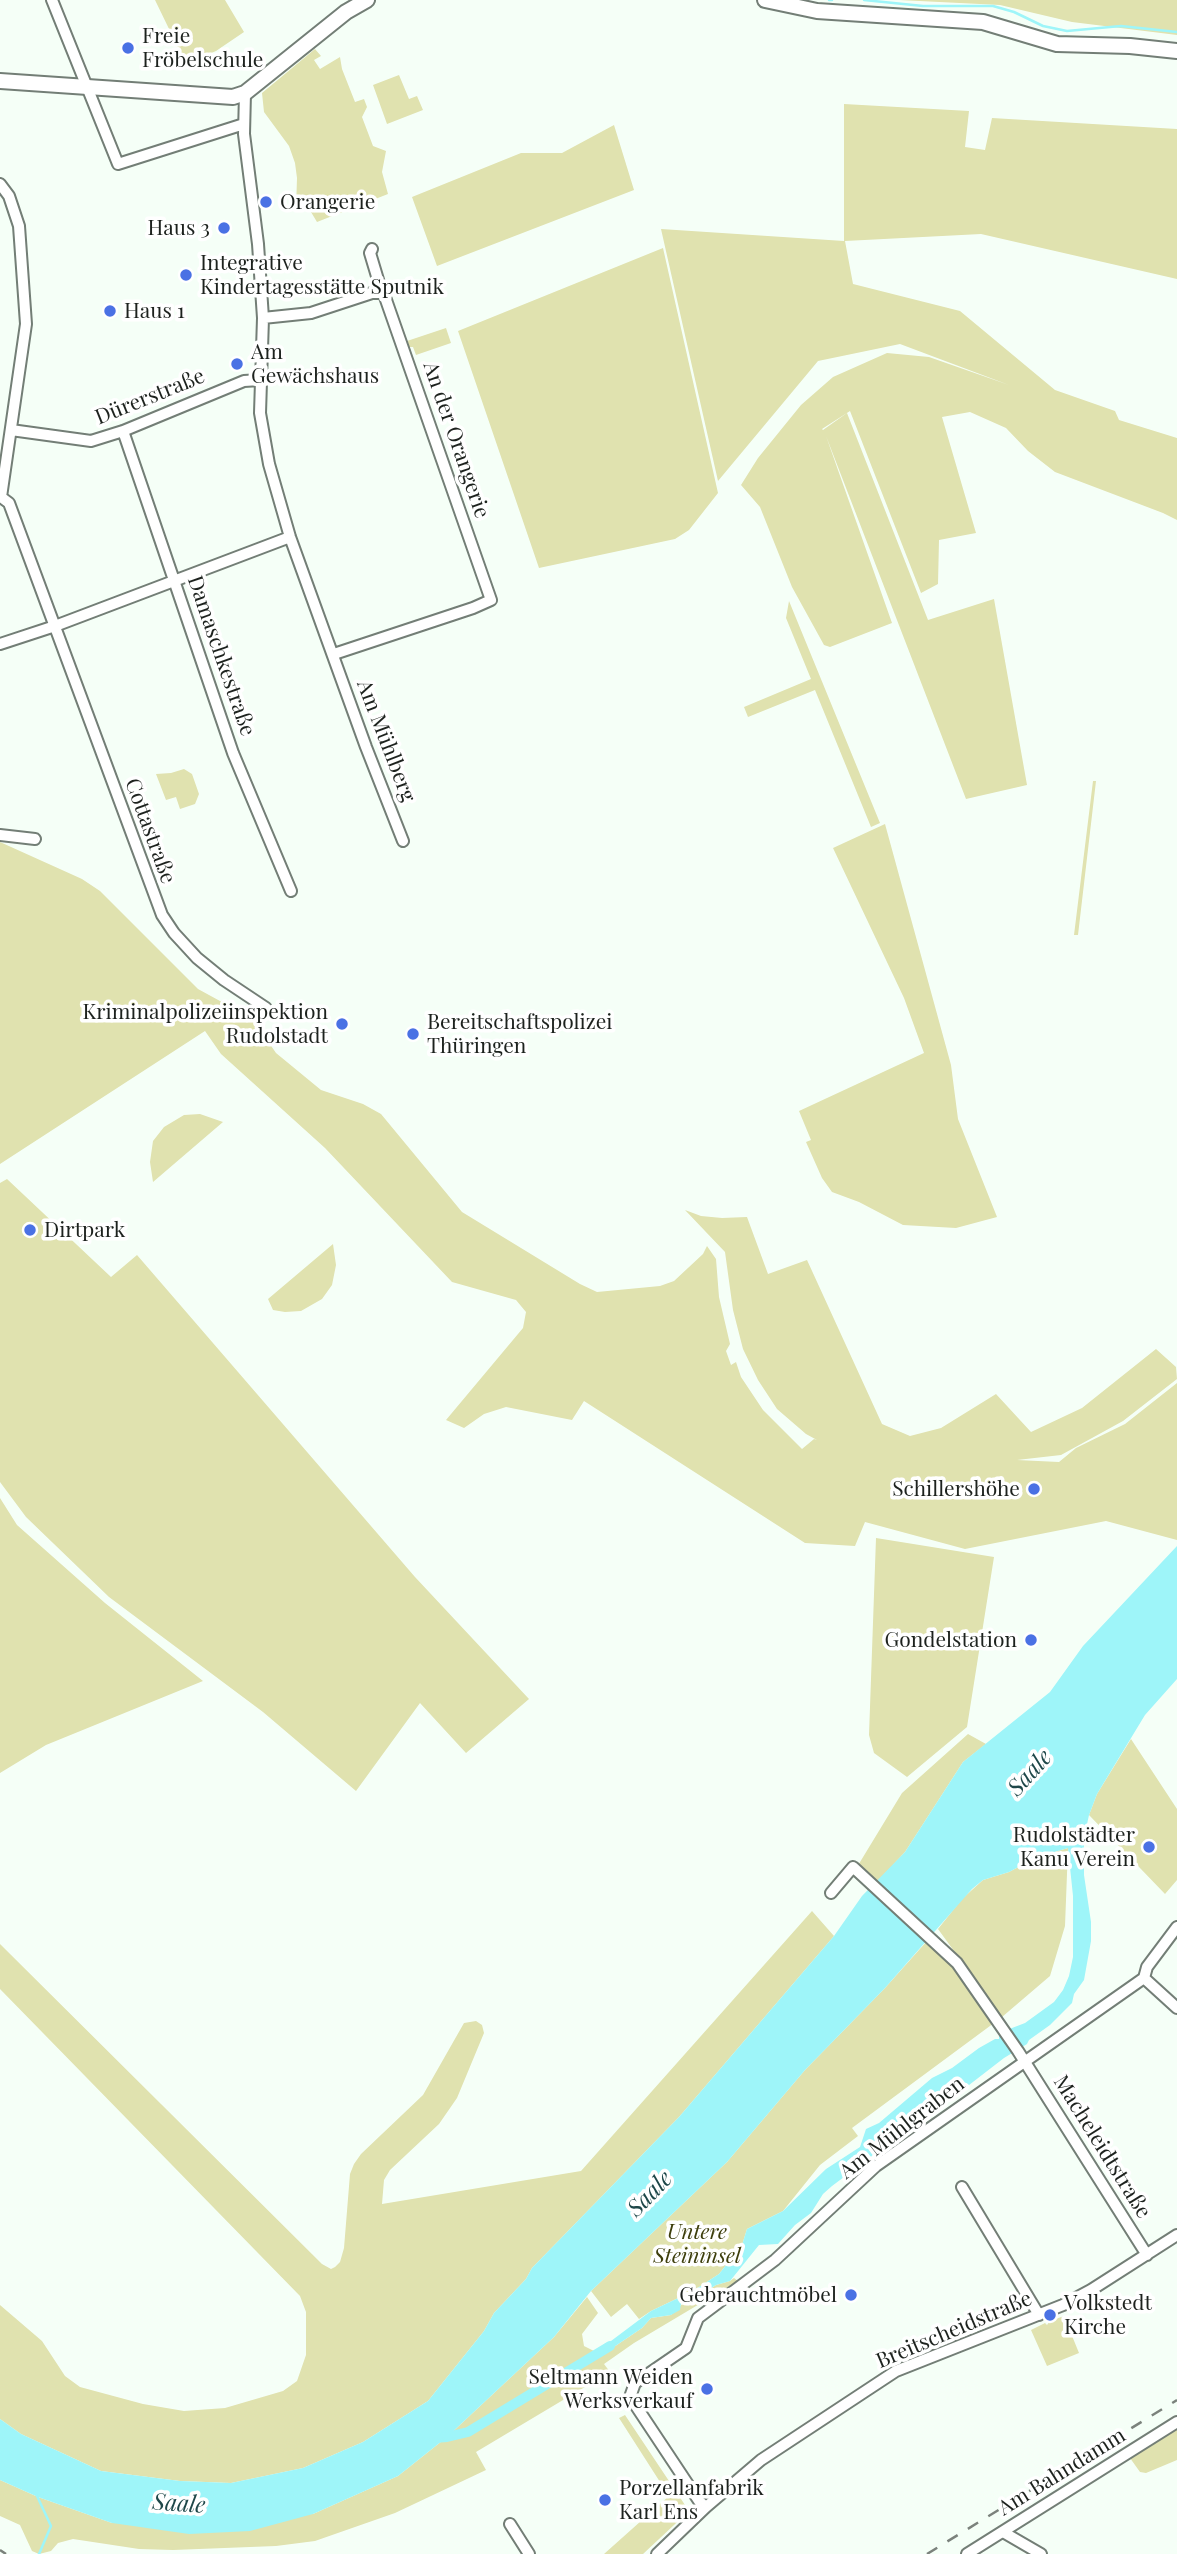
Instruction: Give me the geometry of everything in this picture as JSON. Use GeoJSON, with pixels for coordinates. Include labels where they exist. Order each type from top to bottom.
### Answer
{"type":"FeatureCollection","features":[{"type":"Feature","properties":{"kind":"street"},"geometry":{"type":"LineString","coordinates":[[52,0],[118,164],[244,124]]}},
{"type":"Feature","properties":{"kind":"street"},"geometry":{"type":"LineString","coordinates":[[0,81],[223,97],[245,93],[346,6],[367,0]]}},
{"type":"Feature","properties":{"kind":"street"},"geometry":{"type":"LineString","coordinates":[[765,0],[817,11],[983,22],[1057,44],[1130,46],[1177,51]]}},
{"type":"Feature","properties":{"kind":"street"},"geometry":{"type":"LineString","coordinates":[[0,644],[175,582],[290,537],[269,464],[260,413],[262,318],[258,244],[244,124],[245,93]]}},
{"type":"Feature","properties":{"kind":"street"},"geometry":{"type":"LineString","coordinates":[[0,184],[9,196],[19,226],[26,324],[1,499]]}},
{"type":"Feature","properties":{"kind":"street","name":"An der Orangerie"},"geometry":{"type":"LineString","coordinates":[[334,654],[491,600],[388,303],[382,293],[370,253],[372,249]]}},
{"type":"Feature","properties":{"kind":"street"},"geometry":{"type":"LineString","coordinates":[[262,318],[310,313],[372,293],[382,293]]}},
{"type":"Feature","properties":{"kind":"street","name":"Dürerstraße"},"geometry":{"type":"LineString","coordinates":[[11,430],[92,441],[244,381],[260,380]]}},
{"type":"Feature","properties":{"kind":"street","name":"Damaschkestraße"},"geometry":{"type":"LineString","coordinates":[[123,431],[233,752],[291,891]]}},
{"type":"Feature","properties":{"kind":"street","name":"Cottastraße"},"geometry":{"type":"LineString","coordinates":[[1,499],[9,503],[162,915],[197,958],[223,980],[266,1008]]}},
{"type":"Feature","properties":{"kind":"street","name":"Am Mühlberg"},"geometry":{"type":"LineString","coordinates":[[290,537],[361,733],[404,841]]}},
{"type":"Feature","properties":{"kind":"street"},"geometry":{"type":"LineString","coordinates":[[0,835],[35,839]]}},
{"type":"Feature","properties":{"kind":"street","name":"Macheleidtstraße"},"geometry":{"type":"LineString","coordinates":[[831,1893],[857,1871],[957,1962],[1021,2055],[1147,2255]]}},
{"type":"Feature","properties":{"kind":"street","name":"Am Mühlgraben"},"geometry":{"type":"LineString","coordinates":[[706,2507],[699,2501],[630,2397],[635,2383],[686,2348],[698,2318],[775,2260],[876,2166],[1021,2055],[1144,1978],[1147,1967],[1177,1927]]}},
{"type":"Feature","properties":{"kind":"street"},"geometry":{"type":"LineString","coordinates":[[1144,1978],[1177,2008]]}},
{"type":"Feature","properties":{"kind":"street"},"geometry":{"type":"LineString","coordinates":[[962,2188],[1039,2315]]}},
{"type":"Feature","properties":{"kind":"street","name":"Breitscheidstraße"},"geometry":{"type":"LineString","coordinates":[[657,2554],[706,2507],[784,2443],[896,2371],[1039,2315],[1091,2290],[1176,2237]]}},
{"type":"Feature","properties":{"kind":"street","name":"Am Bahndamm"},"geometry":{"type":"LineString","coordinates":[[967,2554],[1177,2422]]}},
{"type":"Feature","properties":{"kind":"street"},"geometry":{"type":"LineString","coordinates":[[510,2524],[529,2554]]}},
{"type":"Feature","properties":{"kind":"street"},"geometry":{"type":"LineString","coordinates":[[1003,2532],[1041,2554]]}},
{"type":"Feature","properties":{"kind":"green space"},"geometry":{"type":"Polygon","coordinates":[[[155,0],[225,0],[244,32],[216,51],[186,64],[155,0]]]}},
{"type":"Feature","properties":{"kind":"green space"},"geometry":{"type":"Polygon","coordinates":[[[899,0],[1177,0],[1177,35],[1072,22],[1000,5],[899,0]]]}},
{"type":"Feature","properties":{"kind":"green space"},"geometry":{"type":"Polygon","coordinates":[[[315,49],[321,56],[314,60],[320,69],[340,57],[355,102],[364,99],[367,107],[362,117],[373,146],[386,151],[382,172],[388,194],[317,222],[311,212],[296,209],[295,163],[289,146],[264,112],[262,93],[315,49]]]}},
{"type":"Feature","properties":{"kind":"green space"},"geometry":{"type":"Polygon","coordinates":[[[399,75],[409,99],[417,96],[423,110],[387,124],[373,85],[399,75]]]}},
{"type":"Feature","properties":{"kind":"green space"},"geometry":{"type":"Polygon","coordinates":[[[844,104],[969,111],[965,147],[985,150],[992,118],[1177,129],[1177,279],[981,234],[845,241],[853,284],[960,311],[1055,390],[1115,411],[1119,420],[1177,438],[1177,520],[1055,472],[1028,451],[1006,428],[970,412],[942,417],[976,533],[939,540],[938,584],[921,593],[850,411],[822,429],[847,413],[928,620],[994,599],[1027,785],[966,799],[826,436],[892,623],[830,647],[824,645],[792,587],[760,507],[741,485],[758,458],[801,405],[833,377],[887,353],[929,357],[1009,385],[900,344],[818,361],[718,481],[661,229],[844,241],[844,104]]]}},
{"type":"Feature","properties":{"kind":"green space"},"geometry":{"type":"Polygon","coordinates":[[[614,125],[634,190],[437,266],[412,197],[521,153],[562,153],[614,125]]]}},
{"type":"Feature","properties":{"kind":"green space"},"geometry":{"type":"Polygon","coordinates":[[[663,248],[718,493],[689,530],[675,539],[539,568],[458,331],[663,248]]]}},
{"type":"Feature","properties":{"kind":"green space"},"geometry":{"type":"Polygon","coordinates":[[[446,328],[451,343],[416,355],[413,347],[409,347],[407,341],[446,328]]]}},
{"type":"Feature","properties":{"kind":"green space"},"geometry":{"type":"Polygon","coordinates":[[[789,601],[880,823],[871,827],[815,690],[748,717],[744,707],[811,679],[786,618],[789,601]]]}},
{"type":"Feature","properties":{"kind":"green space"},"geometry":{"type":"Polygon","coordinates":[[[184,769],[192,774],[199,794],[195,804],[180,809],[176,797],[166,800],[156,774],[184,769]]]}},
{"type":"Feature","properties":{"kind":"green space"},"geometry":{"type":"Polygon","coordinates":[[[1093,781],[1096,781],[1078,935],[1074,935],[1093,781]]]}},
{"type":"Feature","properties":{"kind":"green space"},"geometry":{"type":"Polygon","coordinates":[[[885,824],[951,1065],[958,1119],[997,1217],[956,1228],[903,1225],[859,1202],[832,1192],[822,1178],[806,1142],[811,1140],[799,1111],[924,1053],[904,998],[833,848],[885,824]]]}},
{"type":"Feature","properties":{"kind":"green space"},"geometry":{"type":"Polygon","coordinates":[[[0,842],[82,879],[100,891],[198,989],[250,1015],[276,1053],[321,1090],[363,1104],[381,1114],[462,1212],[580,1284],[597,1292],[660,1286],[674,1281],[703,1254],[707,1246],[716,1259],[719,1297],[730,1344],[726,1351],[731,1365],[736,1362],[741,1377],[763,1410],[802,1449],[814,1439],[817,1440],[777,1409],[758,1380],[743,1349],[733,1310],[725,1252],[685,1210],[701,1216],[747,1217],[768,1274],[807,1260],[882,1424],[910,1436],[941,1428],[996,1394],[1031,1432],[1082,1408],[1156,1349],[1176,1367],[1177,1379],[1123,1421],[1061,1455],[1017,1460],[1059,1462],[1076,1448],[1125,1424],[1177,1383],[1177,1540],[1106,1521],[965,1549],[865,1522],[855,1546],[805,1543],[584,1401],[572,1420],[506,1407],[484,1414],[464,1428],[446,1420],[523,1328],[526,1312],[516,1300],[452,1282],[325,1148],[221,1054],[205,1031],[0,1164],[0,842]]]}},
{"type":"Feature","properties":{"kind":"green space"},"geometry":{"type":"Polygon","coordinates":[[[200,1114],[223,1122],[153,1182],[150,1162],[153,1141],[164,1127],[184,1115],[200,1114]]]}},
{"type":"Feature","properties":{"kind":"green space"},"geometry":{"type":"Polygon","coordinates":[[[7,1179],[111,1277],[137,1255],[415,1577],[529,1699],[466,1753],[420,1703],[356,1791],[263,1712],[109,1597],[26,1517],[0,1482],[0,1183],[7,1179]]]}},
{"type":"Feature","properties":{"kind":"green space"},"geometry":{"type":"Polygon","coordinates":[[[333,1244],[336,1265],[332,1285],[322,1299],[301,1311],[273,1310],[268,1299],[333,1244]]]}},
{"type":"Feature","properties":{"kind":"green space"},"geometry":{"type":"Polygon","coordinates":[[[0,1498],[17,1525],[105,1603],[203,1681],[46,1745],[0,1773],[0,1498]]]}},
{"type":"Feature","properties":{"kind":"green space"},"geometry":{"type":"Polygon","coordinates":[[[876,1538],[994,1557],[967,1727],[907,1777],[874,1753],[869,1735],[876,1538]]]}},
{"type":"Feature","properties":{"kind":"green space"},"geometry":{"type":"Polygon","coordinates":[[[968,1734],[986,1744],[963,1762],[905,1852],[878,1881],[857,1867],[902,1793],[968,1734]]]}},
{"type":"Feature","properties":{"kind":"green space","name":"Rudolstädter Kanu Verein"},"geometry":{"type":"Polygon","coordinates":[[[1131,1739],[1177,1809],[1177,1880],[1165,1894],[1089,1815],[1097,1794],[1131,1739]]]}},
{"type":"Feature","properties":{"kind":"green space"},"geometry":{"type":"Polygon","coordinates":[[[1068,1848],[1065,1926],[1050,1976],[1002,2017],[938,1929],[962,1899],[983,1880],[1009,1872],[1037,1857],[1068,1848]]]}},
{"type":"Feature","properties":{"kind":"green space"},"geometry":{"type":"Polygon","coordinates":[[[812,1911],[834,1936],[679,2117],[532,2268],[526,2279],[494,2313],[484,2331],[428,2401],[363,2442],[303,2468],[231,2483],[180,2481],[101,2471],[21,2434],[0,2419],[0,2305],[42,2341],[65,2376],[80,2387],[143,2404],[184,2411],[225,2408],[283,2391],[297,2381],[306,2355],[306,2312],[300,2296],[0,1989],[0,1944],[322,2264],[331,2269],[340,2262],[344,2248],[350,2174],[354,2164],[361,2154],[423,2095],[464,2023],[476,2021],[482,2025],[484,2033],[457,2098],[439,2124],[390,2170],[384,2180],[382,2204],[581,2171],[812,1911]]]}},
{"type":"Feature","properties":{"kind":"green space","name":"Untere Steininsel"},"geometry":{"type":"Polygon","coordinates":[[[927,1941],[953,1964],[994,2023],[852,2128],[858,2136],[820,2165],[783,2211],[747,2229],[742,2245],[719,2274],[639,2319],[627,2304],[611,2317],[591,2291],[727,2162],[805,2070],[927,1941]]]}},
{"type":"Feature","properties":{"kind":"green space"},"geometry":{"type":"Polygon","coordinates":[[[734,2278],[738,2281],[604,2364],[610,2372],[476,2452],[486,2470],[395,2513],[315,2541],[276,2546],[173,2550],[139,2549],[73,2539],[58,2543],[51,2551],[39,2554],[32,2551],[20,2525],[0,2516],[0,2480],[38,2497],[112,2523],[313,2514],[398,2476],[447,2437],[554,2337],[587,2297],[598,2313],[582,2334],[584,2346],[602,2355],[642,2328],[651,2318],[671,2315],[681,2305],[734,2278]]]}},
{"type":"Feature","properties":{"kind":"green space"},"geometry":{"type":"Polygon","coordinates":[[[1064,2316],[1079,2353],[1047,2366],[1031,2330],[1064,2316]]]}},
{"type":"Feature","properties":{"kind":"green space"},"geometry":{"type":"Polygon","coordinates":[[[625,2415],[689,2511],[643,2554],[604,2554],[669,2496],[619,2418],[625,2415]]]}},
{"type":"Feature","properties":{"kind":"green space"},"geometry":{"type":"Polygon","coordinates":[[[1177,2429],[1177,2460],[1146,2473],[1140,2472],[1130,2458],[1177,2429]]]}},
{"type":"Feature","properties":{"kind":"water","name":"Saale"},"geometry":{"type":"Polygon","coordinates":[[[1177,1546],[1177,1679],[1145,1715],[1097,1794],[1089,1815],[1084,1838],[1084,1875],[1091,1941],[1084,1980],[1074,1994],[1072,2003],[1027,2044],[1004,2058],[938,2109],[897,2134],[888,2144],[832,2186],[823,2194],[811,2213],[795,2225],[778,2244],[759,2245],[730,2281],[716,2285],[681,2304],[680,2310],[671,2315],[651,2318],[642,2328],[602,2355],[599,2354],[599,2350],[651,2311],[693,2291],[719,2274],[742,2245],[747,2229],[783,2211],[826,2169],[860,2147],[866,2129],[879,2123],[932,2078],[952,2068],[979,2048],[999,2039],[999,2033],[1025,2023],[1054,2002],[1069,1976],[1073,1957],[1073,1896],[1068,1848],[1037,1857],[1009,1872],[983,1880],[972,1889],[885,1988],[805,2070],[727,2162],[591,2291],[554,2337],[447,2437],[398,2476],[313,2514],[250,2531],[189,2534],[112,2523],[38,2497],[0,2480],[0,2419],[21,2434],[101,2471],[180,2481],[231,2483],[303,2468],[363,2442],[428,2401],[484,2331],[494,2313],[526,2279],[532,2268],[679,2117],[834,1936],[862,1896],[905,1852],[963,1762],[1050,1692],[1083,1646],[1177,1546]]]}},
{"type":"Feature","properties":{"kind":"waterway"},"geometry":{"type":"LineString","coordinates":[[864,0],[923,6],[993,6],[1014,12],[1043,26],[1067,31],[1121,26],[1177,32]]}},
{"type":"Feature","properties":{"kind":"waterway"},"geometry":{"type":"LineString","coordinates":[[434,2438],[468,2432],[610,2346]]}},
{"type":"Feature","properties":{"kind":"waterway"},"geometry":{"type":"LineString","coordinates":[[37,2496],[51,2526],[39,2554]]}},
{"type":"Feature","properties":{"kind":"railway"},"geometry":{"type":"LineString","coordinates":[[927,2554],[1177,2400]]}},
{"type":"Feature","properties":{"kind":"railway"},"geometry":{"type":"LineString","coordinates":[[0,2550],[6,2554]]}},
{"type":"Feature","properties":{"kind":"place","name":"Freie Fröbelschule"},"geometry":{"type":"Point","coordinates":[128,48]}},
{"type":"Feature","properties":{"kind":"place","name":"Orangerie"},"geometry":{"type":"Point","coordinates":[266,202]}},
{"type":"Feature","properties":{"kind":"place","name":"Haus 3"},"geometry":{"type":"Point","coordinates":[224,228]}},
{"type":"Feature","properties":{"kind":"place","name":"Integrative Kindertagesstätte Sputnik"},"geometry":{"type":"Point","coordinates":[186,275]}},
{"type":"Feature","properties":{"kind":"place","name":"Haus 1"},"geometry":{"type":"Point","coordinates":[110,311]}},
{"type":"Feature","properties":{"kind":"place","name":"Am Gewächshaus"},"geometry":{"type":"Point","coordinates":[237,364]}},
{"type":"Feature","properties":{"kind":"place","name":"Kriminalpolizeiinspektion Rudolstadt"},"geometry":{"type":"Point","coordinates":[342,1024]}},
{"type":"Feature","properties":{"kind":"place","name":"Bereitschaftspolizei Thüringen"},"geometry":{"type":"Point","coordinates":[413,1034]}},
{"type":"Feature","properties":{"kind":"place","name":"Dirtpark"},"geometry":{"type":"Point","coordinates":[30,1230]}},
{"type":"Feature","properties":{"kind":"place","name":"Schillershöhe"},"geometry":{"type":"Point","coordinates":[1034,1489]}},
{"type":"Feature","properties":{"kind":"place","name":"Gondelstation"},"geometry":{"type":"Point","coordinates":[1031,1640]}},
{"type":"Feature","properties":{"kind":"place","name":"Rudolstädter Kanu Verein"},"geometry":{"type":"Point","coordinates":[1149,1847]}},
{"type":"Feature","properties":{"kind":"place","name":"Gebrauchtmöbel"},"geometry":{"type":"Point","coordinates":[851,2295]}},
{"type":"Feature","properties":{"kind":"place","name":"Volkstedt Kirche"},"geometry":{"type":"Point","coordinates":[1050,2315]}},
{"type":"Feature","properties":{"kind":"place","name":"Seltmann Weiden Werksverkauf"},"geometry":{"type":"Point","coordinates":[707,2389]}},
{"type":"Feature","properties":{"kind":"place","name":"Porzellanfabrik Karl Ens"},"geometry":{"type":"Point","coordinates":[605,2500]}}]}
